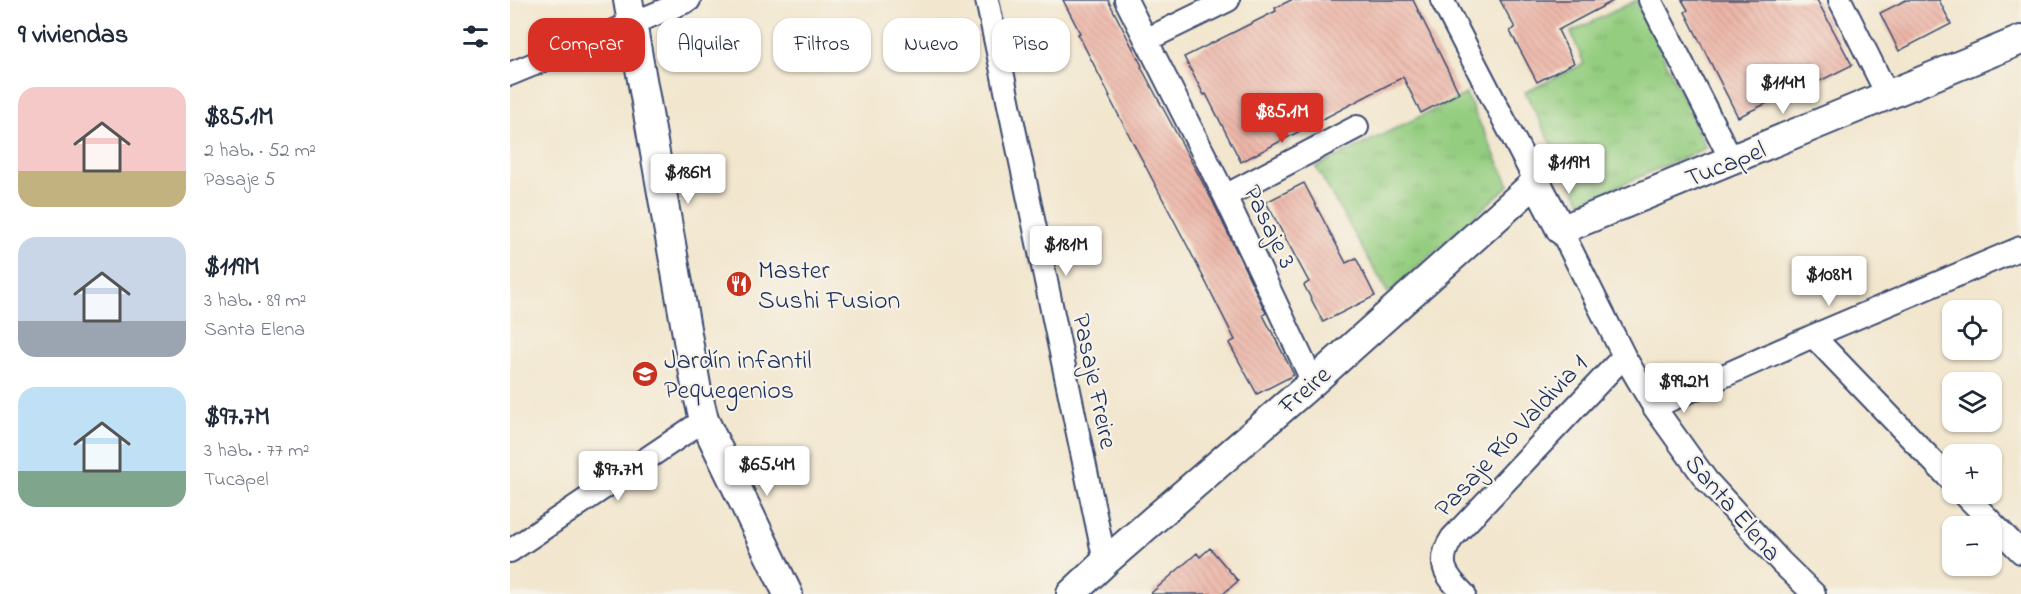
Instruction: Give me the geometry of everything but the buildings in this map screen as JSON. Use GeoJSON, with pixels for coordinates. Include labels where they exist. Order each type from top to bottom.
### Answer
{"type":"FeatureCollection","features":[{"type":"Feature","properties":{"kind":"street"},"geometry":{"type":"LineString","coordinates":[[510,75],[630,12],[689,0]]}},
{"type":"Feature","properties":{"kind":"street","name":"Pasaje Freire"},"geometry":{"type":"LineString","coordinates":[[987,0],[1105,562]]}},
{"type":"Feature","properties":{"kind":"street","name":"Pasaje 3"},"geometry":{"type":"LineString","coordinates":[[1126,0],[1226,196],[1313,382]]}},
{"type":"Feature","properties":{"kind":"street"},"geometry":{"type":"LineString","coordinates":[[1146,40],[1228,0]]}},
{"type":"Feature","properties":{"kind":"street","name":"Santa Elena"},"geometry":{"type":"LineString","coordinates":[[1442,0],[1624,356],[1654,407],[1707,481],[1781,562],[1814,594]]}},
{"type":"Feature","properties":{"kind":"street"},"geometry":{"type":"LineString","coordinates":[[1650,0],[1732,161]]}},
{"type":"Feature","properties":{"kind":"street"},"geometry":{"type":"LineString","coordinates":[[1840,0],[1888,96]]}},
{"type":"Feature","properties":{"kind":"street"},"geometry":{"type":"LineString","coordinates":[[630,12],[704,420],[788,594]]}},
{"type":"Feature","properties":{"kind":"street","name":"Tucapel"},"geometry":{"type":"LineString","coordinates":[[1561,230],[1732,161],[2021,39]]}},
{"type":"Feature","properties":{"kind":"street"},"geometry":{"type":"LineString","coordinates":[[1226,196],[1357,127]]}},
{"type":"Feature","properties":{"kind":"street","name":"Freire"},"geometry":{"type":"LineString","coordinates":[[1071,594],[1313,382],[1536,182]]}},
{"type":"Feature","properties":{"kind":"street"},"geometry":{"type":"LineString","coordinates":[[1654,407],[1813,336],[2021,248]]}},
{"type":"Feature","properties":{"kind":"street"},"geometry":{"type":"LineString","coordinates":[[1813,336],[1942,471]]}},
{"type":"Feature","properties":{"kind":"street","name":"Pasaje Río Valdivia 1"},"geometry":{"type":"LineString","coordinates":[[1464,594],[1444,569],[1443,556],[1452,537],[1624,356]]}},
{"type":"Feature","properties":{"kind":"street"},"geometry":{"type":"LineString","coordinates":[[510,551],[704,420]]}},
{"type":"Feature","properties":{"kind":"street"},"geometry":{"type":"LineString","coordinates":[[1974,504],[2021,552]]}},
{"type":"Feature","properties":{"kind":"green space"},"geometry":{"type":"Polygon","coordinates":[[[1637,0],[1706,148],[1581,202],[1525,92],[1584,64],[1571,32],[1637,0]]]}},
{"type":"Feature","properties":{"kind":"green space"},"geometry":{"type":"Polygon","coordinates":[[[1466,94],[1509,185],[1388,293],[1316,167],[1466,94]]]}},
{"type":"Feature","properties":{"kind":"place","name":"Master Sushi Fusion"},"geometry":{"type":"Point","coordinates":[739,284]}},
{"type":"Feature","properties":{"kind":"place","name":"Jardín infantil Pequegenios"},"geometry":{"type":"Point","coordinates":[645,374]}}]}
